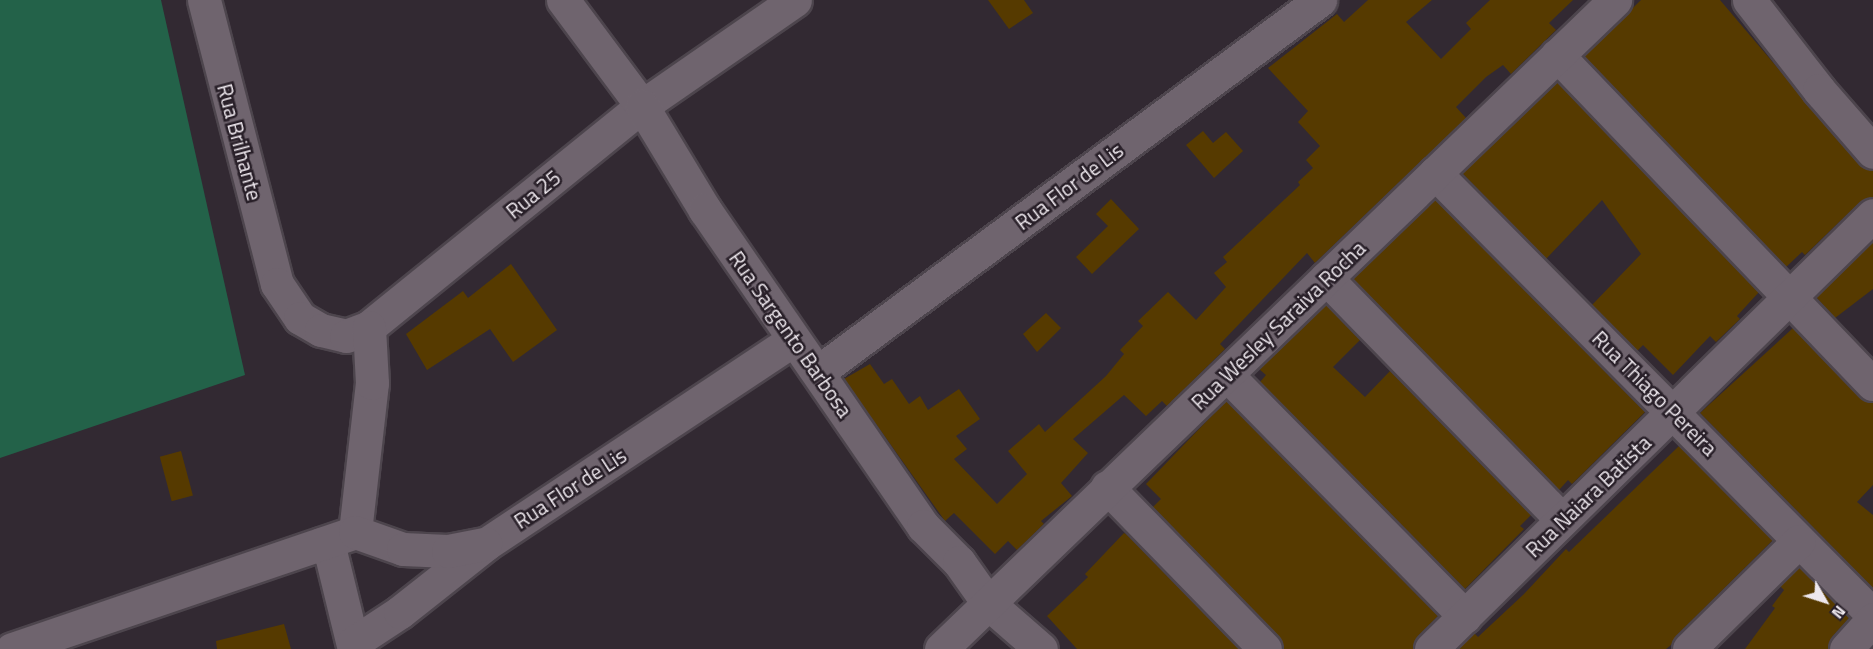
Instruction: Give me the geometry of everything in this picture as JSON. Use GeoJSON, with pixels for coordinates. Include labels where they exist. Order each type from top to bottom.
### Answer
{"type":"FeatureCollection","features":[{"type":"Feature","properties":{"kind":"street","name":"Rua Brilhante"},"geometry":{"type":"LineString","coordinates":[[204,0],[277,284]]}},
{"type":"Feature","properties":{"kind":"street","name":"Rua Sargento Barbosa"},"geometry":{"type":"LineString","coordinates":[[564,0],[642,106],[792,341],[818,372],[923,526],[959,562],[988,603],[1041,649]]}},
{"type":"Feature","properties":{"kind":"street","name":"Rua 25"},"geometry":{"type":"LineString","coordinates":[[277,284],[300,318],[321,330],[346,336],[369,327],[642,106],[795,0]]}},
{"type":"Feature","properties":{"kind":"street","name":"Rua Flor de Lis"},"geometry":{"type":"LineString","coordinates":[[818,372],[1320,0]]}},
{"type":"Feature","properties":{"kind":"street","name":"Rua Wesley Saraiva Rocha"},"geometry":{"type":"LineString","coordinates":[[941,649],[1615,0]]}},
{"type":"Feature","properties":{"kind":"street"},"geometry":{"type":"LineString","coordinates":[[1749,0],[1819,90],[1873,152]]}},
{"type":"Feature","properties":{"kind":"street"},"geometry":{"type":"LineString","coordinates":[[1557,55],[1873,384]]}},
{"type":"Feature","properties":{"kind":"street","name":"Rua Thiago Pereira"},"geometry":{"type":"LineString","coordinates":[[1435,173],[1675,413],[1873,617]]}},
{"type":"Feature","properties":{"kind":"street","name":"Rua Naiara Batista"},"geometry":{"type":"LineString","coordinates":[[1431,649],[1562,519],[1675,413],[1873,215]]}},
{"type":"Feature","properties":{"kind":"street"},"geometry":{"type":"LineString","coordinates":[[1326,278],[1562,519]]}},
{"type":"Feature","properties":{"kind":"street"},"geometry":{"type":"LineString","coordinates":[[355,532],[372,383],[369,327]]}},
{"type":"Feature","properties":{"kind":"street","name":"Rua Flor de Lis"},"geometry":{"type":"LineString","coordinates":[[354,646],[486,544],[792,341]]}},
{"type":"Feature","properties":{"kind":"street"},"geometry":{"type":"LineString","coordinates":[[1227,375],[1465,616]]}},
{"type":"Feature","properties":{"kind":"street"},"geometry":{"type":"LineString","coordinates":[[1107,487],[1265,649]]}},
{"type":"Feature","properties":{"kind":"street"},"geometry":{"type":"LineString","coordinates":[[12,649],[355,532],[403,549],[448,551],[486,544]]}},
{"type":"Feature","properties":{"kind":"street"},"geometry":{"type":"LineString","coordinates":[[1689,649],[1799,541]]}},
{"type":"Feature","properties":{"kind":"street"},"geometry":{"type":"LineString","coordinates":[[321,544],[331,555],[354,646]]}},
{"type":"Feature","properties":{"kind":"street"},"geometry":{"type":"LineString","coordinates":[[1846,649],[1873,617]]}},
{"type":"Feature","properties":{"kind":"green space"},"geometry":{"type":"Polygon","coordinates":[[[0,0],[161,0],[245,375],[0,458],[0,0]]]}},
{"type":"Feature","properties":{"kind":"building"},"geometry":{"type":"Polygon","coordinates":[[[988,0],[1024,0],[1033,13],[1009,29],[988,0]]]}},
{"type":"Feature","properties":{"kind":"building"},"geometry":{"type":"Polygon","coordinates":[[[1368,0],[1432,0],[1406,22],[1441,59],[1471,29],[1466,23],[1490,0],[1573,0],[1549,23],[1556,30],[1511,74],[1503,65],[1486,77],[1456,107],[1466,118],[1315,263],[1307,253],[1220,344],[1225,349],[1167,406],[1162,401],[1146,416],[1124,395],[1073,439],[1088,453],[1061,483],[1072,496],[1041,521],[1044,524],[1017,550],[1008,541],[995,554],[954,513],[945,521],[844,379],[870,364],[884,384],[892,379],[909,404],[920,396],[928,410],[959,389],[980,419],[956,436],[967,449],[954,459],[997,504],[1027,474],[1008,451],[1039,424],[1045,432],[1106,376],[1124,354],[1120,350],[1143,326],[1138,321],[1168,292],[1196,320],[1226,287],[1214,273],[1227,262],[1223,257],[1300,185],[1298,182],[1313,168],[1306,160],[1320,146],[1298,122],[1308,111],[1268,68],[1337,14],[1344,22],[1368,0]]]}},
{"type":"Feature","properties":{"kind":"building"},"geometry":{"type":"Polygon","coordinates":[[[1641,0],[1720,0],[1859,164],[1873,170],[1873,197],[1860,202],[1805,255],[1802,252],[1786,267],[1584,56],[1641,0]]]}},
{"type":"Feature","properties":{"kind":"building"},"geometry":{"type":"Polygon","coordinates":[[[1557,82],[1759,292],[1737,316],[1740,319],[1716,342],[1710,336],[1673,375],[1643,345],[1637,351],[1592,305],[1641,254],[1602,200],[1546,259],[1462,173],[1557,82]]]}},
{"type":"Feature","properties":{"kind":"building"},"geometry":{"type":"Polygon","coordinates":[[[1203,131],[1213,143],[1226,132],[1243,151],[1214,178],[1186,145],[1203,131]]]}},
{"type":"Feature","properties":{"kind":"building"},"geometry":{"type":"Polygon","coordinates":[[[1111,199],[1139,229],[1092,274],[1076,257],[1108,226],[1096,214],[1111,199]]]}},
{"type":"Feature","properties":{"kind":"building"},"geometry":{"type":"Polygon","coordinates":[[[1435,199],[1645,412],[1572,484],[1568,480],[1559,490],[1353,279],[1435,199]]]}},
{"type":"Feature","properties":{"kind":"building"},"geometry":{"type":"Polygon","coordinates":[[[1873,241],[1873,289],[1835,318],[1816,297],[1873,241]]]}},
{"type":"Feature","properties":{"kind":"building"},"geometry":{"type":"Polygon","coordinates":[[[511,264],[557,330],[513,362],[490,329],[427,370],[406,334],[463,291],[468,298],[511,264]]]}},
{"type":"Feature","properties":{"kind":"building"},"geometry":{"type":"Polygon","coordinates":[[[1326,305],[1360,340],[1333,367],[1365,397],[1390,371],[1531,515],[1520,526],[1524,529],[1465,589],[1260,382],[1266,375],[1259,369],[1326,305]]]}},
{"type":"Feature","properties":{"kind":"building"},"geometry":{"type":"Polygon","coordinates":[[[1046,313],[1061,328],[1037,352],[1023,334],[1046,313]]]}},
{"type":"Feature","properties":{"kind":"building"},"geometry":{"type":"Polygon","coordinates":[[[1793,328],[1859,397],[1873,402],[1873,485],[1857,502],[1873,515],[1873,588],[1700,413],[1793,328]]]}},
{"type":"Feature","properties":{"kind":"building"},"geometry":{"type":"Polygon","coordinates":[[[1226,401],[1438,616],[1418,636],[1413,649],[1283,649],[1278,636],[1153,507],[1161,499],[1146,484],[1226,401]]]}},
{"type":"Feature","properties":{"kind":"building"},"geometry":{"type":"Polygon","coordinates":[[[1679,446],[1773,540],[1676,636],[1671,645],[1666,649],[1458,649],[1474,633],[1478,637],[1524,594],[1566,549],[1569,552],[1679,446]]]}},
{"type":"Feature","properties":{"kind":"building"},"geometry":{"type":"Polygon","coordinates":[[[181,451],[193,495],[172,501],[160,457],[181,451]]]}},
{"type":"Feature","properties":{"kind":"building"},"geometry":{"type":"Polygon","coordinates":[[[1124,533],[1239,649],[1077,649],[1047,616],[1088,577],[1085,574],[1124,533]]]}},
{"type":"Feature","properties":{"kind":"building"},"geometry":{"type":"Polygon","coordinates":[[[1799,567],[1849,618],[1832,637],[1828,649],[1745,649],[1775,608],[1772,606],[1784,590],[1780,586],[1799,567]]]}},
{"type":"Feature","properties":{"kind":"building"},"geometry":{"type":"Polygon","coordinates":[[[284,624],[291,649],[217,649],[216,641],[284,624]]]}}]}
